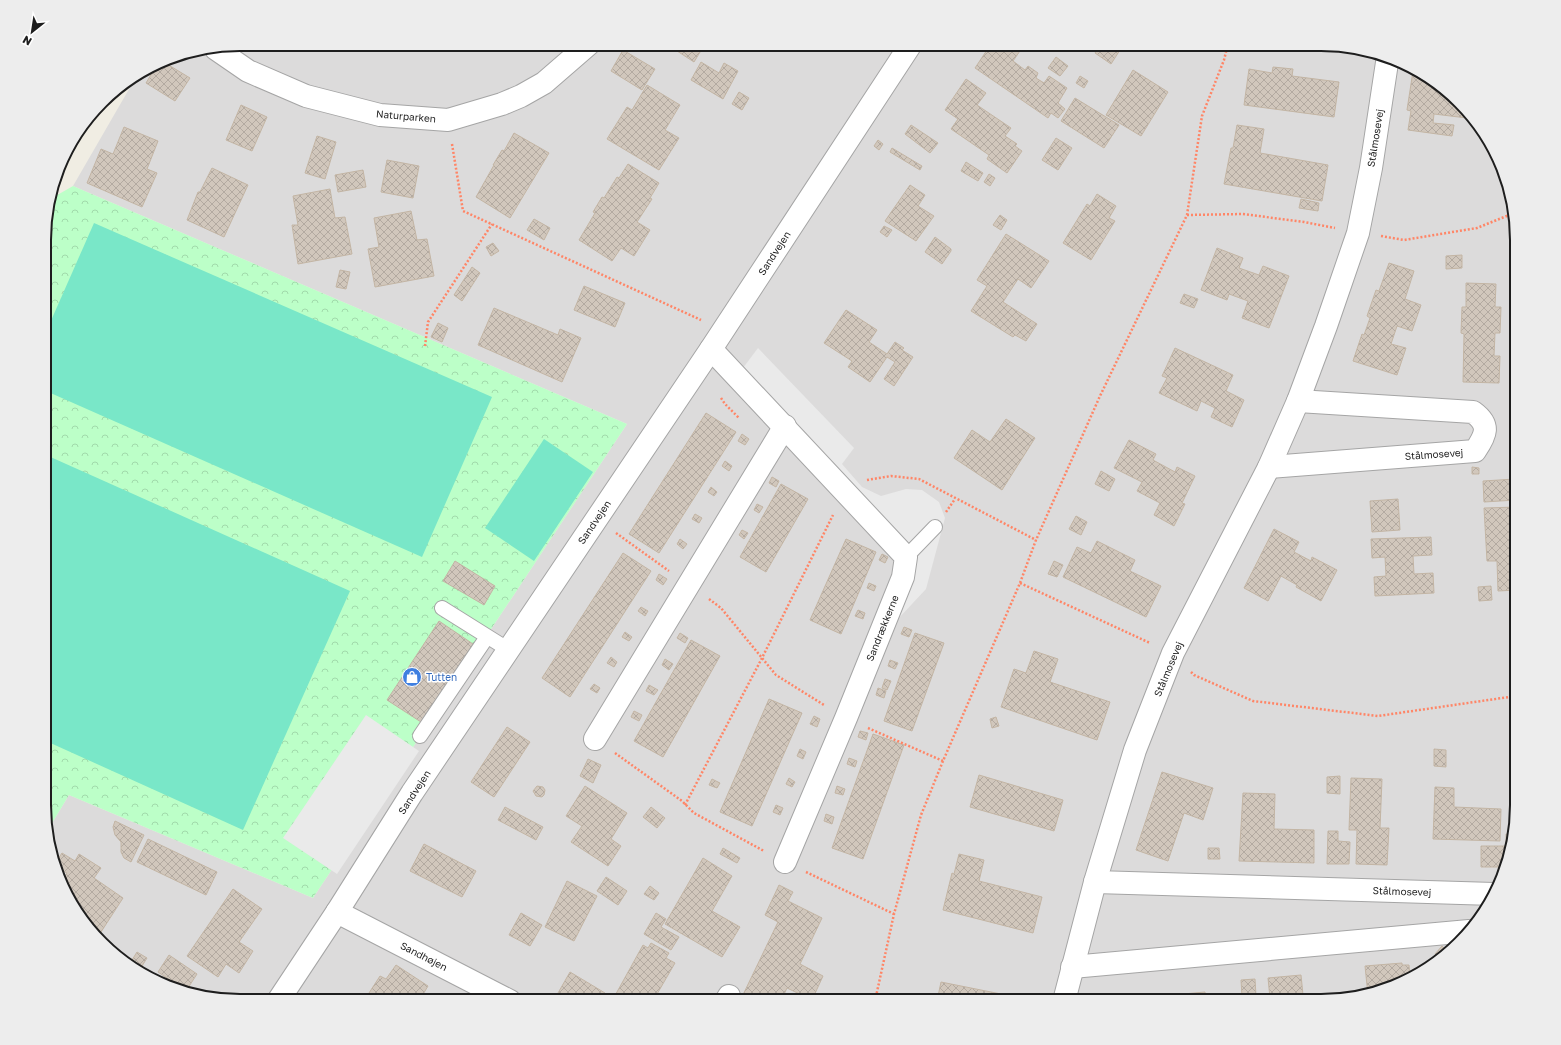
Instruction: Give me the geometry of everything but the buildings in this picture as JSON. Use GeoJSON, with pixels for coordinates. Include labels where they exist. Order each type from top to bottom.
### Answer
{"type":"FeatureCollection","features":[{"type":"Feature","properties":{"kind":"street","name":"Naturparken"},"geometry":{"type":"LineString","coordinates":[[220,52],[248,71],[306,96],[380,115],[448,120],[502,104],[521,96],[544,83],[582,51]]}},
{"type":"Feature","properties":{"kind":"street","name":"Sandvejen"},"geometry":{"type":"LineString","coordinates":[[283,994],[338,912],[412,793],[509,650],[595,519],[717,340],[906,51]]}},
{"type":"Feature","properties":{"kind":"street","name":"Stålmosevej"},"geometry":{"type":"LineString","coordinates":[[1066,994],[1095,882],[1135,750],[1173,653],[1268,467],[1298,401],[1358,233],[1371,168],[1387,63]]}},
{"type":"Feature","properties":{"kind":"street"},"geometry":{"type":"LineString","coordinates":[[717,340],[785,426],[906,557]]}},
{"type":"Feature","properties":{"kind":"street","name":"Stålmosevej"},"geometry":{"type":"LineString","coordinates":[[1268,467],[1475,451],[1482,441],[1485,429],[1482,418],[1473,412],[1298,401]]}},
{"type":"Feature","properties":{"kind":"street"},"geometry":{"type":"LineString","coordinates":[[595,739],[785,426]]}},
{"type":"Feature","properties":{"kind":"street","name":"Sandrækkerne"},"geometry":{"type":"LineString","coordinates":[[785,862],[903,578],[906,557]]}},
{"type":"Feature","properties":{"kind":"street","name":"Stålmosevej"},"geometry":{"type":"LineString","coordinates":[[1095,882],[1488,894]]}},
{"type":"Feature","properties":{"kind":"street","name":"Sandhøjen"},"geometry":{"type":"LineString","coordinates":[[338,912],[496,994]]}},
{"type":"Feature","properties":{"kind":"street"},"geometry":{"type":"LineString","coordinates":[[1072,967],[1462,932]]}},
{"type":"Feature","properties":{"kind":"lane"},"geometry":{"type":"LineString","coordinates":[[906,557],[936,527]]}},
{"type":"Feature","properties":{"kind":"lane"},"geometry":{"type":"LineString","coordinates":[[442,608],[509,650]]}},
{"type":"Feature","properties":{"kind":"lane"},"geometry":{"type":"LineString","coordinates":[[420,736],[487,637]]}},
{"type":"Feature","properties":{"kind":"path"},"geometry":{"type":"LineString","coordinates":[[877,994],[894,914],[921,815],[1020,583],[1036,540],[1097,403],[1187,215],[1202,116],[1226,51]]}},
{"type":"Feature","properties":{"kind":"path"},"geometry":{"type":"LineString","coordinates":[[448,120],[463,211],[678,308],[717,340]]}},
{"type":"Feature","properties":{"kind":"path"},"geometry":{"type":"LineString","coordinates":[[425,346],[428,322],[492,224]]}},
{"type":"Feature","properties":{"kind":"path"},"geometry":{"type":"LineString","coordinates":[[838,484],[891,476],[919,479],[1036,540]]}},
{"type":"Feature","properties":{"kind":"path"},"geometry":{"type":"LineString","coordinates":[[686,805],[762,658],[836,509]]}},
{"type":"Feature","properties":{"kind":"path"},"geometry":{"type":"LineString","coordinates":[[595,519],[721,608],[776,675],[846,718],[943,761]]}},
{"type":"Feature","properties":{"kind":"path"},"geometry":{"type":"LineString","coordinates":[[1020,583],[1173,653],[1194,675],[1253,701],[1378,716],[1510,697]]}},
{"type":"Feature","properties":{"kind":"path"},"geometry":{"type":"LineString","coordinates":[[595,739],[686,805],[694,813],[785,862],[894,914]]}},
{"type":"Feature","properties":{"kind":"shaded area"},"geometry":{"type":"Polygon","coordinates":[[[227,51],[1334,51],[1370,57],[1405,70],[1436,90],[1455,106],[1485,145],[1496,167],[1504,191],[1510,227],[1510,818],[1504,854],[1491,889],[1471,920],[1455,939],[1416,969],[1394,980],[1370,988],[1334,994],[227,994],[191,988],[156,975],[125,955],[106,939],[90,920],[70,889],[57,854],[52,823],[69,795],[313,898],[627,424],[73,186],[131,86],[145,76],[167,65],[191,57],[227,51]]]}},
{"type":"Feature","properties":{"kind":"shaded area"},"geometry":{"type":"Polygon","coordinates":[[[758,348],[854,448],[842,464],[862,487],[881,496],[906,489],[922,490],[939,502],[945,518],[926,589],[898,619],[901,556],[734,380],[758,348]]]}},
{"type":"Feature","properties":{"kind":"shaded area"},"geometry":{"type":"Polygon","coordinates":[[[366,715],[419,751],[337,874],[283,838],[366,715]]]}},
{"type":"Feature","properties":{"kind":"green space"},"geometry":{"type":"Polygon","coordinates":[[[73,186],[627,424],[313,898],[69,795],[52,823],[51,227],[56,196],[73,186]]]}},
{"type":"Feature","properties":{"kind":"green space"},"geometry":{"type":"Polygon","coordinates":[[[94,223],[492,397],[422,557],[51,393],[51,321],[94,223]]]}},
{"type":"Feature","properties":{"kind":"green space"},"geometry":{"type":"Polygon","coordinates":[[[544,439],[593,472],[534,561],[485,528],[544,439]]]}},
{"type":"Feature","properties":{"kind":"green space"},"geometry":{"type":"Polygon","coordinates":[[[51,457],[350,591],[243,830],[51,743],[51,457]]]}},
{"type":"Feature","properties":{"kind":"place","name":"Tutten"},"geometry":{"type":"Point","coordinates":[412,677]}}]}
